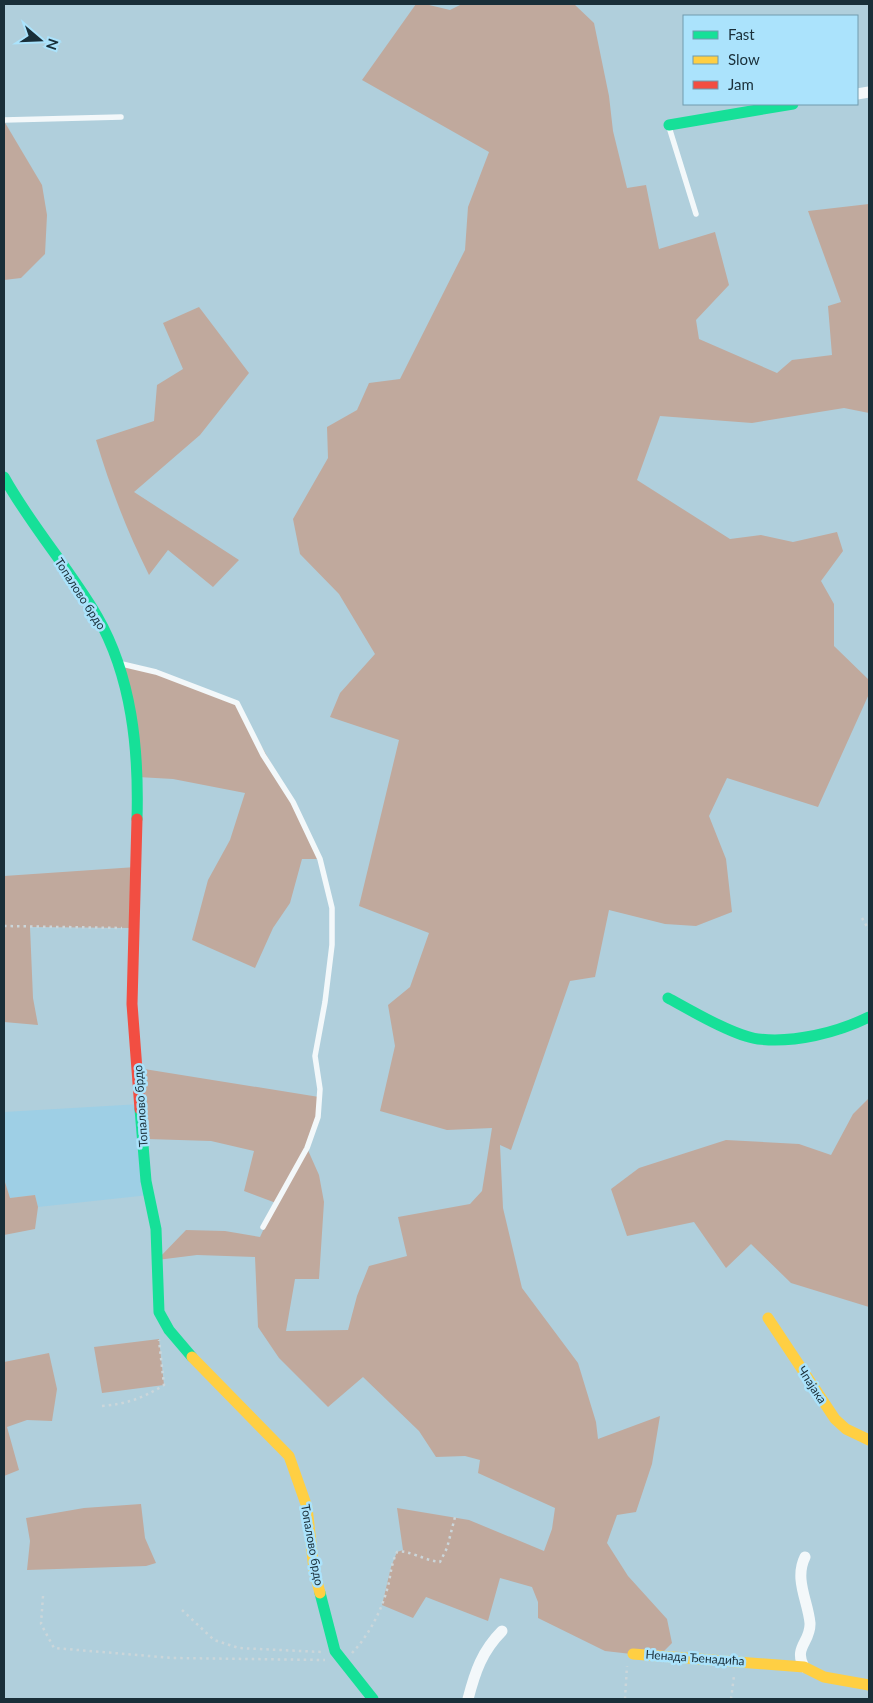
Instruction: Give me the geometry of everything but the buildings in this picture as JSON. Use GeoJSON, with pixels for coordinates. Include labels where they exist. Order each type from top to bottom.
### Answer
{"type":"FeatureCollection","features":[{"type":"Feature","properties":{"kind":"street"},"geometry":{"type":"LineString","coordinates":[[669,125],[787,105]]}},
{"type":"Feature","properties":{"kind":"street","name":"Топалово брдо"},"geometry":{"type":"LineString","coordinates":[[4,477],[18,502],[97,616],[120,664],[128,699],[138,777],[132,1004],[146,1181],[156,1229],[159,1312],[168,1330],[241,1409],[290,1456],[307,1507],[314,1570],[335,1651]]}},
{"type":"Feature","properties":{"kind":"street"},"geometry":{"type":"LineString","coordinates":[[668,998],[710,1021],[757,1039],[806,1038],[855,1024],[869,1017]]}},
{"type":"Feature","properties":{"kind":"street","name":"Чпајака"},"geometry":{"type":"LineString","coordinates":[[768,1318],[835,1419],[846,1429],[869,1440]]}},
{"type":"Feature","properties":{"kind":"street"},"geometry":{"type":"LineString","coordinates":[[804,1557],[801,1564],[801,1583],[810,1629],[800,1651],[799,1659],[804,1667]]}},
{"type":"Feature","properties":{"kind":"street"},"geometry":{"type":"LineString","coordinates":[[468,1699],[481,1657],[502,1631]]}},
{"type":"Feature","properties":{"kind":"street"},"geometry":{"type":"LineString","coordinates":[[335,1651],[373,1699]]}},
{"type":"Feature","properties":{"kind":"street","name":"Ненада Ђенадића"},"geometry":{"type":"LineString","coordinates":[[633,1654],[677,1659],[736,1661],[804,1667],[824,1677],[862,1682],[869,1685]]}},
{"type":"Feature","properties":{"kind":"lane"},"geometry":{"type":"LineString","coordinates":[[4,120],[121,117]]}},
{"type":"Feature","properties":{"kind":"lane"},"geometry":{"type":"LineString","coordinates":[[669,125],[696,214]]}},
{"type":"Feature","properties":{"kind":"lane"},"geometry":{"type":"LineString","coordinates":[[120,664],[156,672],[237,703],[263,755],[293,802],[320,859],[332,908],[332,945],[326,1002],[315,1056],[320,1089],[318,1117],[307,1148],[263,1227]]}},
{"type":"Feature","properties":{"kind":"path"},"geometry":{"type":"LineString","coordinates":[[862,918],[869,930]]}},
{"type":"Feature","properties":{"kind":"path"},"geometry":{"type":"LineString","coordinates":[[4,926],[134,928]]}},
{"type":"Feature","properties":{"kind":"path"},"geometry":{"type":"LineString","coordinates":[[102,1406],[125,1404],[146,1396],[164,1386],[159,1339],[168,1330]]}},
{"type":"Feature","properties":{"kind":"path"},"geometry":{"type":"LineString","coordinates":[[44,1596],[41,1624],[54,1648],[173,1658],[344,1660],[371,1628],[382,1605],[391,1567],[397,1552],[403,1550],[427,1561],[440,1562],[447,1548],[455,1517]]}},
{"type":"Feature","properties":{"kind":"path"},"geometry":{"type":"LineString","coordinates":[[182,1610],[214,1640],[239,1648],[312,1653],[335,1651]]}},
{"type":"Feature","properties":{"kind":"path","name":"Ненада Ђенадића"},"geometry":{"type":"LineString","coordinates":[[625,1699],[628,1660],[633,1654]]}},
{"type":"Feature","properties":{"kind":"path"},"geometry":{"type":"LineString","coordinates":[[731,1699],[736,1661]]}},
{"type":"Feature","properties":{"kind":"shaded area"},"geometry":{"type":"Polygon","coordinates":[[[416,4],[425,4],[450,10],[462,4],[574,4],[594,23],[609,96],[613,131],[627,188],[646,185],[659,249],[715,232],[729,285],[696,320],[699,339],[777,373],[792,360],[832,355],[828,306],[841,302],[808,211],[869,204],[869,413],[844,408],[752,423],[660,416],[637,480],[730,539],[761,535],[793,542],[837,532],[843,551],[821,581],[834,604],[834,646],[869,680],[869,694],[818,807],[727,778],[709,816],[726,859],[732,912],[696,926],[665,924],[609,910],[595,977],[570,981],[511,1150],[500,1145],[503,1208],[522,1288],[578,1363],[596,1422],[598,1439],[660,1416],[652,1464],[636,1512],[617,1515],[607,1543],[628,1576],[667,1619],[672,1643],[658,1657],[605,1651],[538,1618],[538,1602],[532,1587],[500,1578],[488,1621],[426,1597],[413,1618],[382,1605],[391,1567],[397,1552],[403,1550],[397,1508],[469,1520],[544,1551],[552,1529],[555,1508],[478,1473],[480,1460],[465,1456],[436,1457],[419,1431],[363,1377],[328,1407],[279,1358],[258,1327],[255,1257],[197,1255],[157,1260],[186,1230],[225,1231],[260,1237],[276,1203],[244,1191],[254,1151],[211,1141],[147,1139],[138,1068],[319,1097],[318,1117],[307,1148],[319,1175],[324,1202],[319,1279],[295,1279],[286,1331],[348,1330],[357,1296],[369,1266],[407,1256],[398,1217],[470,1204],[482,1191],[492,1128],[447,1130],[380,1111],[395,1046],[388,1005],[410,987],[429,933],[359,906],[399,740],[330,717],[340,693],[375,654],[339,594],[300,554],[293,519],[328,458],[327,427],[357,410],[369,383],[400,379],[465,250],[468,207],[489,152],[362,80],[416,4]]]}},
{"type":"Feature","properties":{"kind":"shaded area"},"geometry":{"type":"Polygon","coordinates":[[[4,121],[42,185],[47,215],[45,254],[21,278],[4,280],[4,121]]]}},
{"type":"Feature","properties":{"kind":"shaded area"},"geometry":{"type":"Polygon","coordinates":[[[199,307],[249,373],[200,435],[134,492],[239,560],[213,587],[168,550],[149,575],[120,509],[96,440],[154,421],[157,385],[183,369],[163,323],[199,307]]]}},
{"type":"Feature","properties":{"kind":"shaded area"},"geometry":{"type":"Polygon","coordinates":[[[120,664],[156,672],[237,703],[293,802],[320,859],[302,859],[290,903],[273,928],[255,968],[192,940],[208,880],[230,840],[245,793],[173,779],[138,777],[120,664]]]}},
{"type":"Feature","properties":{"kind":"shaded area"},"geometry":{"type":"Polygon","coordinates":[[[136,867],[134,928],[30,927],[33,998],[38,1025],[4,1022],[4,876],[136,867]]]}},
{"type":"Feature","properties":{"kind":"shaded area"},"geometry":{"type":"Polygon","coordinates":[[[869,1098],[869,1307],[791,1283],[751,1244],[726,1268],[694,1222],[627,1236],[611,1189],[639,1168],[726,1140],[799,1144],[831,1155],[853,1114],[869,1098]]]}},
{"type":"Feature","properties":{"kind":"shaded area"},"geometry":{"type":"Polygon","coordinates":[[[141,1104],[149,1195],[38,1207],[35,1195],[10,1198],[4,1179],[4,1112],[141,1104]]]}},
{"type":"Feature","properties":{"kind":"shaded area"},"geometry":{"type":"Polygon","coordinates":[[[4,1179],[10,1198],[35,1195],[38,1207],[35,1229],[4,1235],[4,1179]]]}},
{"type":"Feature","properties":{"kind":"shaded area"},"geometry":{"type":"Polygon","coordinates":[[[159,1339],[164,1385],[102,1393],[94,1347],[159,1339]]]}},
{"type":"Feature","properties":{"kind":"shaded area"},"geometry":{"type":"Polygon","coordinates":[[[49,1353],[57,1389],[52,1421],[27,1420],[7,1427],[19,1470],[4,1476],[4,1362],[49,1353]]]}},
{"type":"Feature","properties":{"kind":"shaded area"},"geometry":{"type":"Polygon","coordinates":[[[141,1504],[145,1538],[156,1563],[146,1566],[27,1570],[30,1541],[26,1518],[84,1508],[141,1504]]]}},
{"type":"Feature","properties":{"kind":"traffic: fast"},"geometry":{"type":"LineString","coordinates":[[669,125],[787,105]]}},
{"type":"Feature","properties":{"kind":"traffic: fast"},"geometry":{"type":"LineString","coordinates":[[4,477],[26,513],[86,598],[109,639],[126,689],[131,714],[137,767],[137,819]]}},
{"type":"Feature","properties":{"kind":"traffic: fast"},"geometry":{"type":"LineString","coordinates":[[668,998],[725,1028],[758,1039],[786,1040],[815,1036],[843,1028],[869,1017]]}},
{"type":"Feature","properties":{"kind":"traffic: fast"},"geometry":{"type":"LineString","coordinates":[[140,1109],[146,1181],[156,1229],[159,1312],[169,1330],[192,1357]]}},
{"type":"Feature","properties":{"kind":"traffic: fast"},"geometry":{"type":"LineString","coordinates":[[320,1593],[335,1651],[373,1699]]}},
{"type":"Feature","properties":{"kind":"traffic: slow"},"geometry":{"type":"LineString","coordinates":[[768,1318],[835,1419],[846,1429],[869,1440]]}},
{"type":"Feature","properties":{"kind":"traffic: slow"},"geometry":{"type":"LineString","coordinates":[[192,1357],[289,1456],[307,1507],[314,1570],[320,1593]]}},
{"type":"Feature","properties":{"kind":"traffic: slow"},"geometry":{"type":"LineString","coordinates":[[633,1654],[804,1667],[824,1677],[869,1685]]}},
{"type":"Feature","properties":{"kind":"traffic: jam"},"geometry":{"type":"LineString","coordinates":[[137,819],[132,1004],[140,1109]]}}]}
